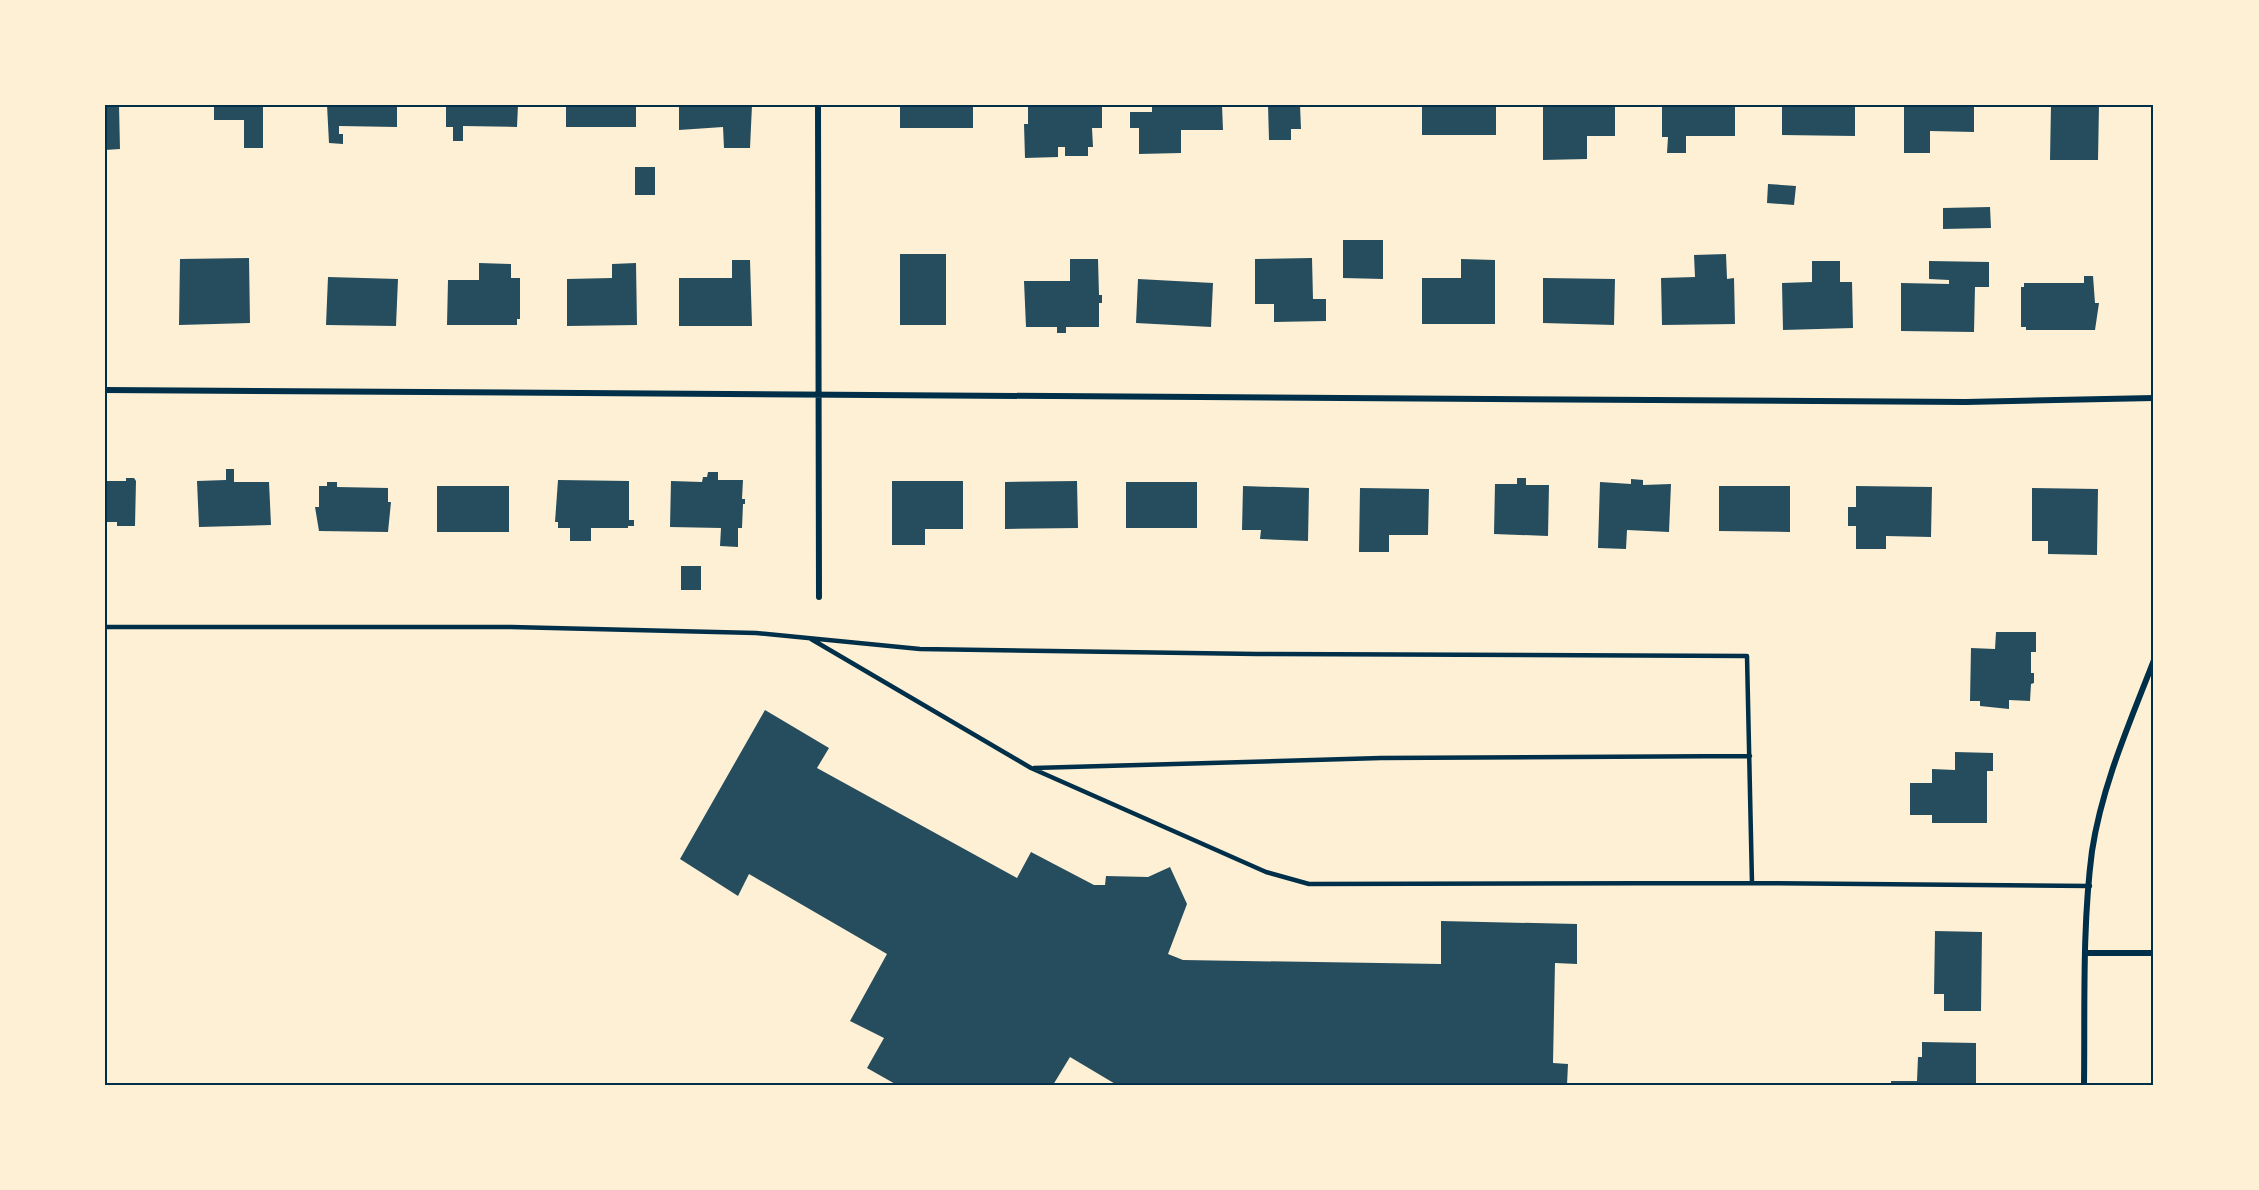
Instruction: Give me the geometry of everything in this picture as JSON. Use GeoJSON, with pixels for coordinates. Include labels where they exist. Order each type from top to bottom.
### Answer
{"type":"FeatureCollection","features":[{"type":"Feature","properties":{"kind":"street"},"geometry":{"type":"LineString","coordinates":[[818,105],[819,597]]}},
{"type":"Feature","properties":{"kind":"street"},"geometry":{"type":"LineString","coordinates":[[105,390],[1966,402],[2154,398]]}},
{"type":"Feature","properties":{"kind":"street"},"geometry":{"type":"LineString","coordinates":[[2085,1085],[2085,953],[2092,851],[2109,778],[2154,660]]}},
{"type":"Feature","properties":{"kind":"street"},"geometry":{"type":"LineString","coordinates":[[2085,953],[2154,953]]}},
{"type":"Feature","properties":{"kind":"lane"},"geometry":{"type":"LineString","coordinates":[[105,627],[511,627],[756,633],[920,649],[1257,654],[1747,656],[1752,883]]}},
{"type":"Feature","properties":{"kind":"lane"},"geometry":{"type":"LineString","coordinates":[[811,639],[1031,768],[1266,872],[1309,884],[1752,883],[2090,886]]}},
{"type":"Feature","properties":{"kind":"lane"},"geometry":{"type":"LineString","coordinates":[[1031,768],[1381,758],[1750,756]]}},
{"type":"Feature","properties":{"kind":"building"},"geometry":{"type":"Polygon","coordinates":[[[105,105],[119,105],[120,149],[105,150],[105,105]]]}},
{"type":"Feature","properties":{"kind":"building"},"geometry":{"type":"Polygon","coordinates":[[[214,105],[263,105],[263,148],[244,148],[244,120],[214,120],[214,105]]]}},
{"type":"Feature","properties":{"kind":"building"},"geometry":{"type":"Polygon","coordinates":[[[327,105],[397,105],[397,127],[339,126],[339,134],[343,134],[343,144],[329,143],[327,105]]]}},
{"type":"Feature","properties":{"kind":"building"},"geometry":{"type":"Polygon","coordinates":[[[446,105],[518,105],[517,127],[463,126],[463,141],[453,141],[453,127],[446,127],[446,105]]]}},
{"type":"Feature","properties":{"kind":"building"},"geometry":{"type":"Polygon","coordinates":[[[566,105],[636,105],[636,127],[566,127],[566,105]]]}},
{"type":"Feature","properties":{"kind":"building"},"geometry":{"type":"Polygon","coordinates":[[[679,105],[752,105],[750,148],[724,148],[723,127],[679,130],[679,105]]]}},
{"type":"Feature","properties":{"kind":"building"},"geometry":{"type":"Polygon","coordinates":[[[900,105],[973,105],[973,128],[900,128],[900,105]]]}},
{"type":"Feature","properties":{"kind":"building"},"geometry":{"type":"Polygon","coordinates":[[[1028,105],[1102,105],[1102,128],[1092,128],[1093,147],[1088,147],[1088,156],[1065,156],[1065,147],[1058,147],[1058,157],[1025,158],[1024,124],[1028,124],[1028,105]]]}},
{"type":"Feature","properties":{"kind":"building"},"geometry":{"type":"Polygon","coordinates":[[[1152,105],[1222,105],[1223,130],[1181,130],[1181,153],[1139,154],[1139,128],[1130,128],[1130,112],[1152,112],[1152,105]]]}},
{"type":"Feature","properties":{"kind":"building"},"geometry":{"type":"Polygon","coordinates":[[[1268,105],[1300,105],[1301,129],[1291,129],[1291,140],[1269,140],[1268,105]]]}},
{"type":"Feature","properties":{"kind":"building"},"geometry":{"type":"Polygon","coordinates":[[[1422,105],[1496,105],[1496,135],[1422,135],[1422,105]]]}},
{"type":"Feature","properties":{"kind":"building"},"geometry":{"type":"Polygon","coordinates":[[[1543,105],[1615,105],[1615,136],[1587,136],[1587,159],[1543,160],[1543,105]]]}},
{"type":"Feature","properties":{"kind":"building"},"geometry":{"type":"Polygon","coordinates":[[[1662,105],[1735,105],[1735,136],[1686,136],[1686,153],[1667,153],[1668,137],[1662,137],[1662,105]]]}},
{"type":"Feature","properties":{"kind":"building"},"geometry":{"type":"Polygon","coordinates":[[[1782,105],[1855,105],[1855,136],[1782,135],[1782,105]]]}},
{"type":"Feature","properties":{"kind":"building"},"geometry":{"type":"Polygon","coordinates":[[[1904,105],[1974,105],[1974,132],[1930,131],[1930,153],[1904,153],[1904,105]]]}},
{"type":"Feature","properties":{"kind":"building"},"geometry":{"type":"Polygon","coordinates":[[[2051,105],[2099,105],[2098,160],[2050,160],[2051,105]]]}},
{"type":"Feature","properties":{"kind":"building"},"geometry":{"type":"Polygon","coordinates":[[[635,167],[655,167],[655,195],[635,195],[635,167]]]}},
{"type":"Feature","properties":{"kind":"building"},"geometry":{"type":"Polygon","coordinates":[[[1768,184],[1796,186],[1794,205],[1767,203],[1768,184]]]}},
{"type":"Feature","properties":{"kind":"building"},"geometry":{"type":"Polygon","coordinates":[[[1990,207],[1991,228],[1943,229],[1943,208],[1990,207]]]}},
{"type":"Feature","properties":{"kind":"building"},"geometry":{"type":"Polygon","coordinates":[[[1343,240],[1383,240],[1383,279],[1343,278],[1343,240]]]}},
{"type":"Feature","properties":{"kind":"building"},"geometry":{"type":"Polygon","coordinates":[[[900,254],[946,254],[946,325],[900,325],[900,254]]]}},
{"type":"Feature","properties":{"kind":"building"},"geometry":{"type":"Polygon","coordinates":[[[1726,254],[1727,279],[1734,278],[1735,324],[1662,325],[1661,278],[1695,277],[1694,255],[1726,254]]]}},
{"type":"Feature","properties":{"kind":"building"},"geometry":{"type":"Polygon","coordinates":[[[249,258],[250,323],[179,325],[180,259],[249,258]]]}},
{"type":"Feature","properties":{"kind":"building"},"geometry":{"type":"Polygon","coordinates":[[[1312,258],[1313,299],[1326,299],[1326,321],[1274,322],[1274,304],[1255,304],[1255,259],[1312,258]]]}},
{"type":"Feature","properties":{"kind":"building"},"geometry":{"type":"Polygon","coordinates":[[[1070,259],[1098,259],[1099,295],[1102,295],[1102,303],[1099,303],[1099,327],[1066,327],[1066,333],[1057,333],[1057,327],[1026,327],[1024,281],[1070,281],[1070,259]]]}},
{"type":"Feature","properties":{"kind":"building"},"geometry":{"type":"Polygon","coordinates":[[[1461,259],[1495,260],[1495,324],[1422,324],[1422,278],[1461,278],[1461,259]]]}},
{"type":"Feature","properties":{"kind":"building"},"geometry":{"type":"Polygon","coordinates":[[[732,260],[750,260],[752,326],[679,326],[679,278],[732,278],[732,260]]]}},
{"type":"Feature","properties":{"kind":"building"},"geometry":{"type":"Polygon","coordinates":[[[1812,261],[1840,261],[1840,282],[1852,282],[1853,328],[1783,330],[1782,283],[1812,282],[1812,261]]]}},
{"type":"Feature","properties":{"kind":"building"},"geometry":{"type":"Polygon","coordinates":[[[1929,261],[1989,262],[1989,287],[1975,287],[1974,332],[1901,331],[1901,283],[1949,284],[1949,280],[1929,279],[1929,261]]]}},
{"type":"Feature","properties":{"kind":"building"},"geometry":{"type":"Polygon","coordinates":[[[479,263],[511,264],[511,278],[520,278],[520,319],[517,319],[517,325],[447,325],[448,280],[479,280],[479,263]]]}},
{"type":"Feature","properties":{"kind":"building"},"geometry":{"type":"Polygon","coordinates":[[[636,263],[637,325],[567,326],[567,279],[612,278],[612,264],[636,263]]]}},
{"type":"Feature","properties":{"kind":"building"},"geometry":{"type":"Polygon","coordinates":[[[2084,276],[2093,276],[2095,303],[2099,303],[2095,330],[2026,330],[2026,327],[2021,327],[2021,287],[2024,287],[2024,283],[2084,283],[2084,276]]]}},
{"type":"Feature","properties":{"kind":"building"},"geometry":{"type":"Polygon","coordinates":[[[328,277],[398,279],[396,326],[326,325],[328,277]]]}},
{"type":"Feature","properties":{"kind":"building"},"geometry":{"type":"Polygon","coordinates":[[[1543,278],[1615,279],[1614,325],[1543,323],[1543,278]]]}},
{"type":"Feature","properties":{"kind":"building"},"geometry":{"type":"Polygon","coordinates":[[[1138,279],[1213,283],[1211,327],[1136,323],[1138,279]]]}},
{"type":"Feature","properties":{"kind":"building"},"geometry":{"type":"Polygon","coordinates":[[[226,469],[234,469],[234,482],[269,482],[271,525],[199,527],[197,481],[226,480],[226,469]]]}},
{"type":"Feature","properties":{"kind":"building"},"geometry":{"type":"Polygon","coordinates":[[[708,472],[718,472],[718,480],[743,480],[742,499],[745,499],[745,504],[743,504],[742,528],[738,528],[738,547],[720,546],[721,528],[670,527],[671,481],[702,482],[708,472]]]}},
{"type":"Feature","properties":{"kind":"building"},"geometry":{"type":"Polygon","coordinates":[[[126,478],[134,478],[136,481],[135,526],[117,526],[117,522],[105,522],[105,481],[126,481],[126,478]]]}},
{"type":"Feature","properties":{"kind":"building"},"geometry":{"type":"Polygon","coordinates":[[[1517,478],[1526,478],[1526,485],[1549,485],[1548,536],[1494,534],[1495,484],[1517,484],[1517,478]]]}},
{"type":"Feature","properties":{"kind":"building"},"geometry":{"type":"Polygon","coordinates":[[[1631,479],[1643,480],[1643,485],[1671,484],[1669,532],[1627,530],[1626,549],[1598,548],[1600,482],[1631,484],[1631,479]]]}},
{"type":"Feature","properties":{"kind":"building"},"geometry":{"type":"Polygon","coordinates":[[[558,480],[629,481],[629,520],[634,520],[634,526],[591,528],[591,541],[570,541],[570,528],[558,528],[558,522],[555,522],[558,480]]]}},
{"type":"Feature","properties":{"kind":"building"},"geometry":{"type":"Polygon","coordinates":[[[892,481],[963,481],[963,529],[925,529],[925,545],[892,545],[892,481]]]}},
{"type":"Feature","properties":{"kind":"building"},"geometry":{"type":"Polygon","coordinates":[[[1077,481],[1078,528],[1005,529],[1005,482],[1077,481]]]}},
{"type":"Feature","properties":{"kind":"building"},"geometry":{"type":"Polygon","coordinates":[[[327,482],[337,482],[337,487],[388,488],[388,502],[391,502],[388,532],[319,531],[315,507],[319,507],[319,486],[327,486],[327,482]]]}},
{"type":"Feature","properties":{"kind":"building"},"geometry":{"type":"Polygon","coordinates":[[[1126,482],[1197,482],[1197,528],[1126,528],[1126,482]]]}},
{"type":"Feature","properties":{"kind":"building"},"geometry":{"type":"Polygon","coordinates":[[[437,486],[509,486],[509,532],[437,532],[437,486]]]}},
{"type":"Feature","properties":{"kind":"building"},"geometry":{"type":"Polygon","coordinates":[[[1243,486],[1309,488],[1308,541],[1260,539],[1261,530],[1242,530],[1243,486]]]}},
{"type":"Feature","properties":{"kind":"building"},"geometry":{"type":"Polygon","coordinates":[[[1719,486],[1790,486],[1790,532],[1719,531],[1719,486]]]}},
{"type":"Feature","properties":{"kind":"building"},"geometry":{"type":"Polygon","coordinates":[[[1856,486],[1932,487],[1931,537],[1886,536],[1886,549],[1856,549],[1856,526],[1848,526],[1848,507],[1856,507],[1856,486]]]}},
{"type":"Feature","properties":{"kind":"building"},"geometry":{"type":"Polygon","coordinates":[[[1360,488],[1429,489],[1428,535],[1389,535],[1389,552],[1359,552],[1360,488]]]}},
{"type":"Feature","properties":{"kind":"building"},"geometry":{"type":"Polygon","coordinates":[[[2032,488],[2098,489],[2097,555],[2048,554],[2048,541],[2032,541],[2032,488]]]}},
{"type":"Feature","properties":{"kind":"building"},"geometry":{"type":"Polygon","coordinates":[[[681,566],[701,566],[701,590],[681,590],[681,566]]]}},
{"type":"Feature","properties":{"kind":"building"},"geometry":{"type":"Polygon","coordinates":[[[1996,632],[2036,632],[2036,652],[2031,652],[2031,673],[2034,673],[2034,683],[2031,684],[2030,701],[2009,700],[2009,709],[1980,706],[1980,701],[1970,701],[1971,648],[1995,649],[1996,632]]]}},
{"type":"Feature","properties":{"kind":"building"},"geometry":{"type":"Polygon","coordinates":[[[765,710],[829,748],[817,768],[1017,878],[1031,852],[1094,885],[1105,885],[1106,876],[1148,877],[1170,867],[1187,904],[1168,954],[1183,960],[1441,964],[1441,921],[1577,924],[1577,964],[1555,963],[1553,1063],[1568,1064],[1567,1085],[1117,1085],[1070,1057],[1053,1085],[897,1085],[867,1068],[884,1038],[850,1021],[887,954],[749,874],[738,896],[680,859],[765,710]]]}},
{"type":"Feature","properties":{"kind":"building"},"geometry":{"type":"Polygon","coordinates":[[[1955,752],[1993,753],[1993,771],[1987,771],[1987,823],[1932,823],[1932,815],[1910,815],[1910,783],[1932,783],[1932,769],[1955,770],[1955,752]]]}},
{"type":"Feature","properties":{"kind":"building"},"geometry":{"type":"Polygon","coordinates":[[[1935,931],[1982,932],[1981,1011],[1944,1011],[1944,994],[1934,994],[1935,931]]]}},
{"type":"Feature","properties":{"kind":"building"},"geometry":{"type":"Polygon","coordinates":[[[1922,1042],[1976,1043],[1976,1085],[1891,1085],[1891,1081],[1917,1081],[1918,1057],[1922,1057],[1922,1042]]]}}]}
